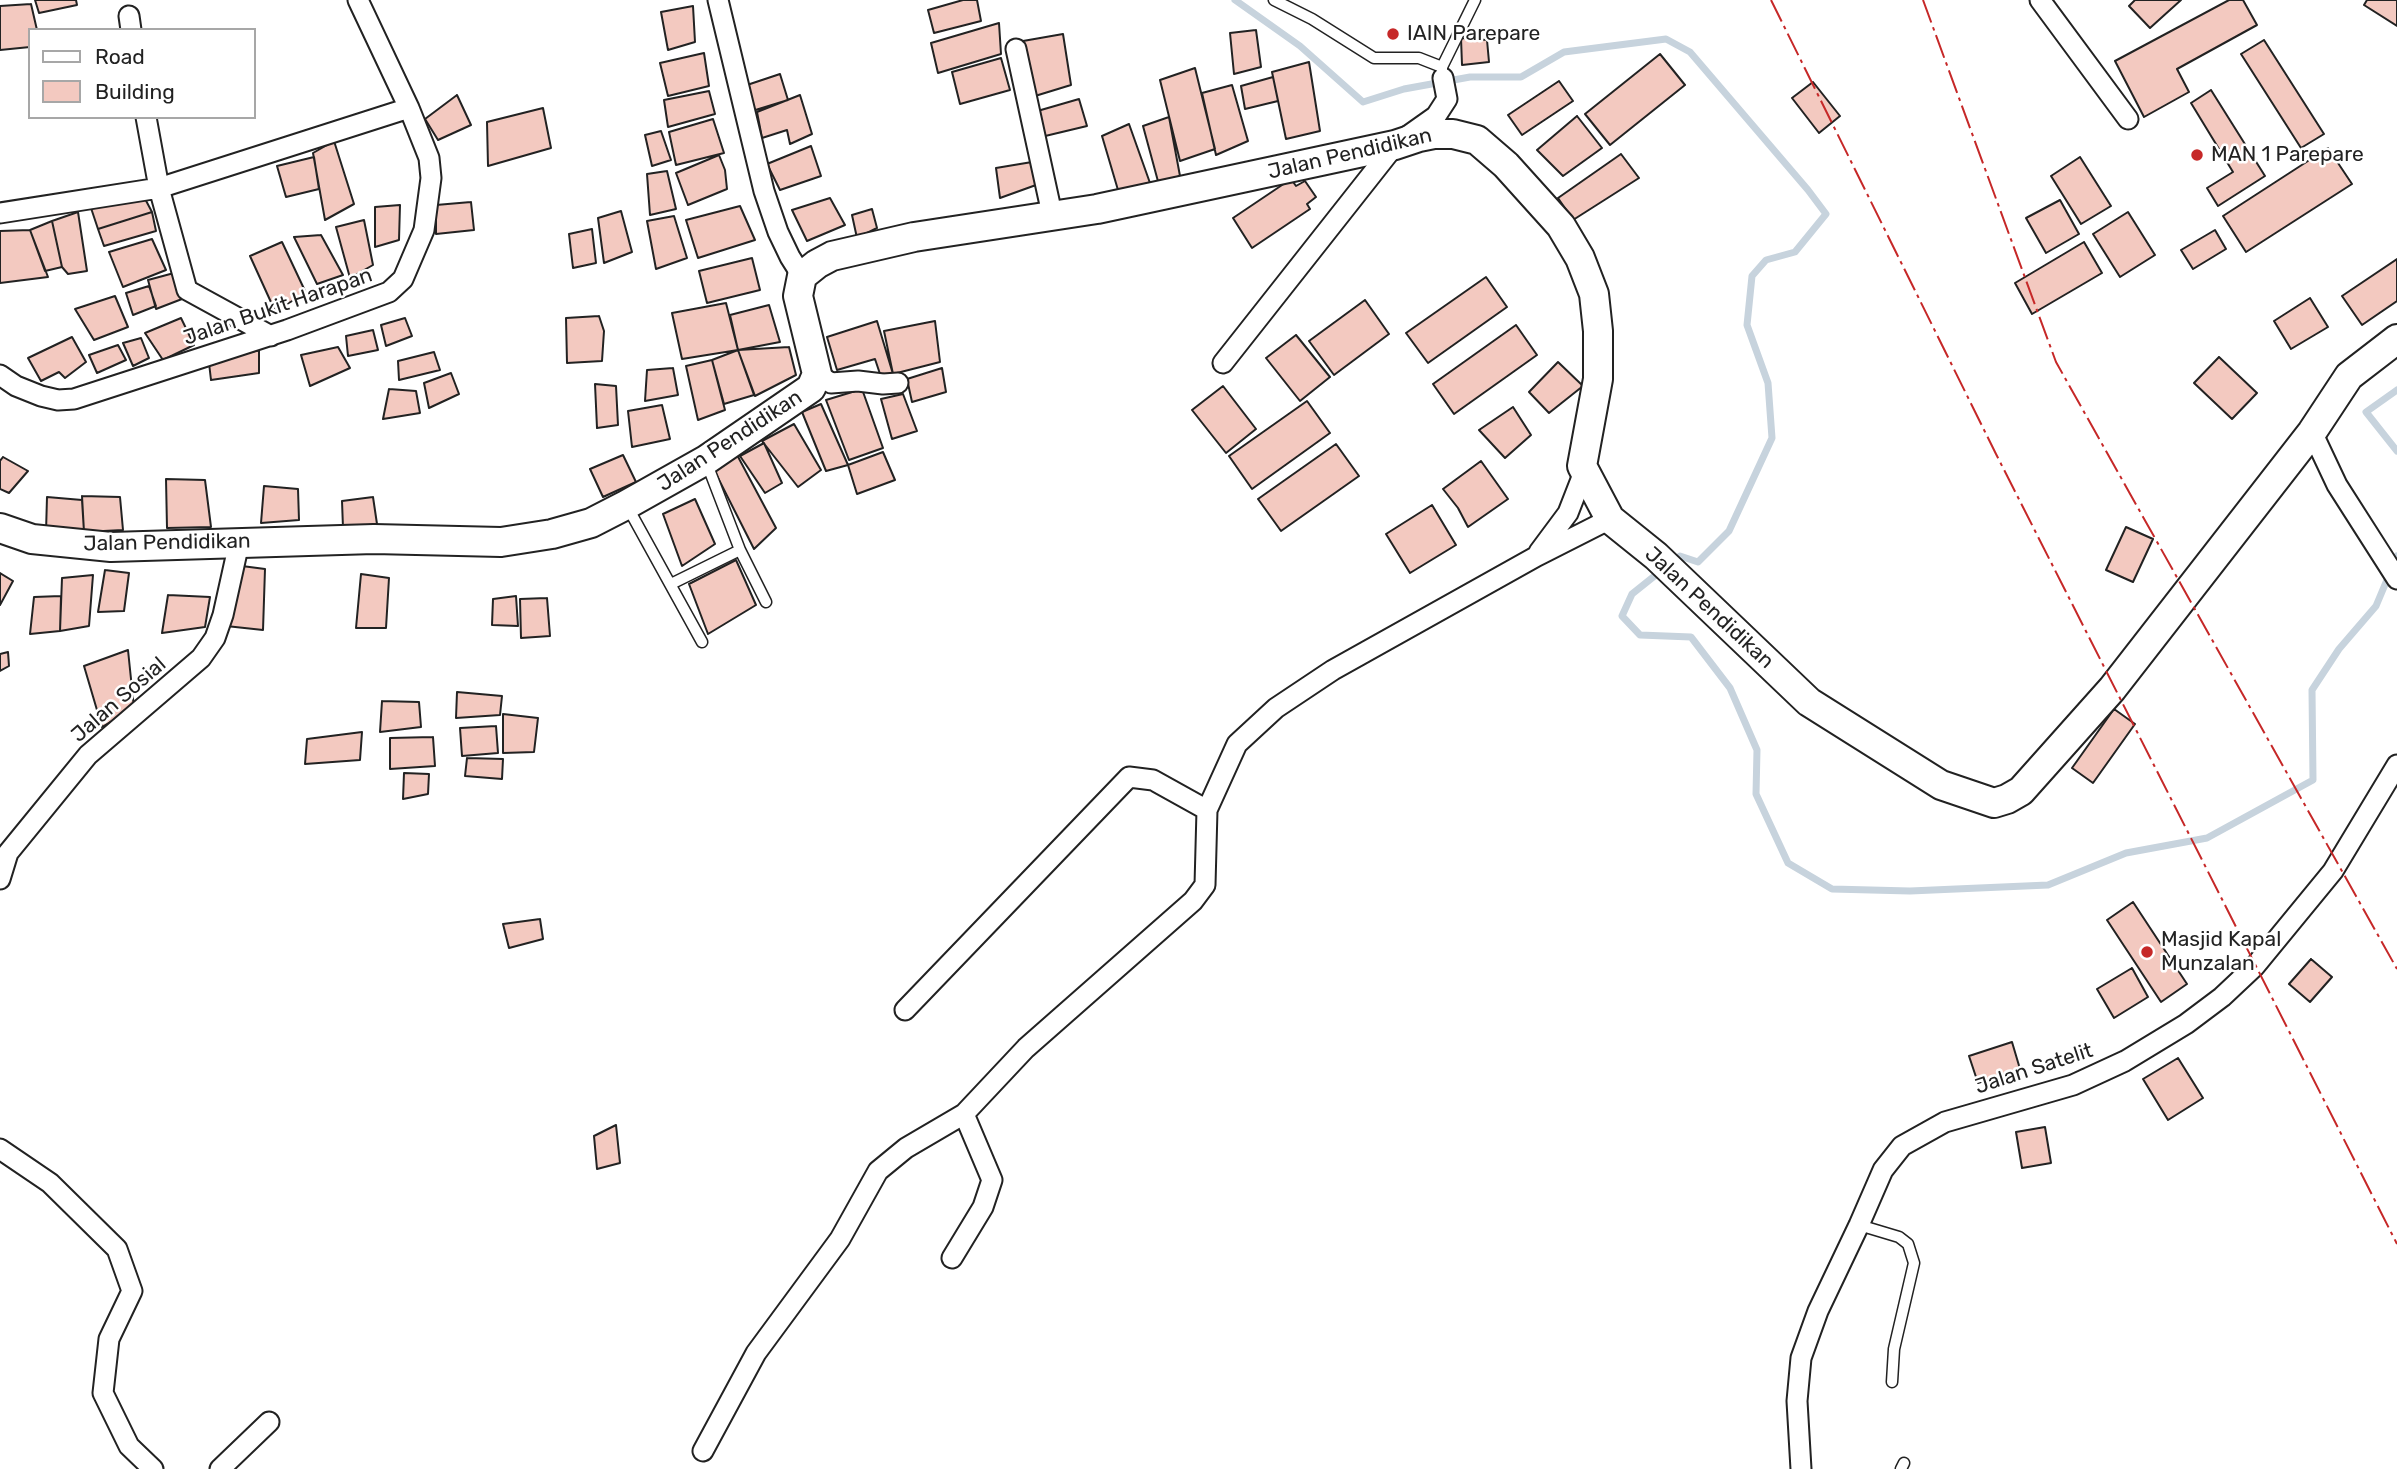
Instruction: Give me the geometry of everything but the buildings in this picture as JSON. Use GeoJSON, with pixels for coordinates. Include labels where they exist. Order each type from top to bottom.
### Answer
{"type":"FeatureCollection","features":[{"type":"Feature","properties":{"kind":"street","name":"Jalan Bukit Harapan"},"geometry":{"type":"LineString","coordinates":[[0,375],[16,386],[41,396],[58,400],[74,399],[271,336],[389,292],[403,279],[424,230],[431,178],[429,159],[358,0]]}},
{"type":"Feature","properties":{"kind":"street"},"geometry":{"type":"LineString","coordinates":[[718,0],[764,191],[778,232],[802,276]]}},
{"type":"Feature","properties":{"kind":"street"},"geometry":{"type":"LineString","coordinates":[[2040,0],[2128,119]]}},
{"type":"Feature","properties":{"kind":"street"},"geometry":{"type":"LineString","coordinates":[[1016,49],[1052,214]]}},
{"type":"Feature","properties":{"kind":"street"},"geometry":{"type":"LineString","coordinates":[[1223,363],[1395,145],[1436,116],[1447,99],[1442,72]]}},
{"type":"Feature","properties":{"kind":"street"},"geometry":{"type":"LineString","coordinates":[[0,214],[159,188],[408,108]]}},
{"type":"Feature","properties":{"kind":"street"},"geometry":{"type":"LineString","coordinates":[[146,119],[159,188],[187,290],[271,336]]}},
{"type":"Feature","properties":{"kind":"street","name":"Jalan Pendidikan"},"geometry":{"type":"LineString","coordinates":[[0,528],[33,539],[86,545],[142,546],[374,540],[501,542],[552,534],[591,523],[626,505],[706,460],[807,393],[816,381],[817,374],[798,296],[802,276],[832,256],[914,237],[1097,209],[1395,145],[1434,134],[1453,134],[1477,140],[1506,165],[1561,226],[1580,258],[1594,294],[1598,331],[1598,379],[1582,466],[1610,519],[1656,556],[1809,702],[1941,785],[1994,803],[2021,790],[2112,689],[2312,432],[2349,376],[2397,339]]}},
{"type":"Feature","properties":{"kind":"street"},"geometry":{"type":"LineString","coordinates":[[817,374],[831,383],[898,383]]}},
{"type":"Feature","properties":{"kind":"street"},"geometry":{"type":"LineString","coordinates":[[2312,432],[2337,485],[2397,579]]}},
{"type":"Feature","properties":{"kind":"street"},"geometry":{"type":"LineString","coordinates":[[1536,556],[1568,513],[1584,472]]}},
{"type":"Feature","properties":{"kind":"street"},"geometry":{"type":"LineString","coordinates":[[703,1451],[755,1353],[840,1239],[878,1171],[906,1148],[964,1114],[1026,1048],[1193,901],[1205,885],[1207,810],[1237,744],[1276,708],[1333,670],[1536,556],[1610,519]]}},
{"type":"Feature","properties":{"kind":"street","name":"Jalan Sosial"},"geometry":{"type":"LineString","coordinates":[[0,879],[4,853],[88,754],[201,658],[215,638],[223,615],[239,542]]}},
{"type":"Feature","properties":{"kind":"street","name":"Jalan Satelit"},"geometry":{"type":"LineString","coordinates":[[1801,1469],[1797,1402],[1801,1358],[1818,1311],[1883,1170],[1902,1146],[1922,1132],[1945,1122],[2083,1081],[2125,1062],[2186,1024],[2222,997],[2255,965],[2333,871],[2397,765]]}},
{"type":"Feature","properties":{"kind":"street"},"geometry":{"type":"LineString","coordinates":[[905,1010],[1129,776],[1153,780],[1207,810]]}},
{"type":"Feature","properties":{"kind":"street"},"geometry":{"type":"LineString","coordinates":[[952,1258],[983,1208],[992,1180],[964,1114]]}},
{"type":"Feature","properties":{"kind":"street"},"geometry":{"type":"LineString","coordinates":[[0,1149],[50,1183],[117,1249],[132,1291],[109,1339],[103,1393],[129,1446],[153,1469]]}},
{"type":"Feature","properties":{"kind":"street"},"geometry":{"type":"LineString","coordinates":[[220,1469],[269,1422]]}},
{"type":"Feature","properties":{"kind":"lane"},"geometry":{"type":"LineString","coordinates":[[1274,0],[1312,19],[1374,58],[1419,58],[1442,72],[1475,0]]}},
{"type":"Feature","properties":{"kind":"lane"},"geometry":{"type":"LineString","coordinates":[[706,460],[740,550],[766,602]]}},
{"type":"Feature","properties":{"kind":"lane"},"geometry":{"type":"LineString","coordinates":[[626,505],[702,642]]}},
{"type":"Feature","properties":{"kind":"lane"},"geometry":{"type":"LineString","coordinates":[[671,583],[740,550]]}},
{"type":"Feature","properties":{"kind":"lane"},"geometry":{"type":"LineString","coordinates":[[1859,1225],[1899,1237],[1908,1244],[1914,1263],[1894,1349],[1892,1382]]}},
{"type":"Feature","properties":{"kind":"waterway"},"geometry":{"type":"LineString","coordinates":[[1235,0],[1300,46],[1363,102],[1404,89],[1470,77],[1521,77],[1564,52],[1666,39],[1690,52],[1808,190],[1826,214],[1795,252],[1766,260],[1752,276],[1747,325],[1768,383],[1772,438],[1729,531],[1698,562],[1680,556],[1671,563]]}},
{"type":"Feature","properties":{"kind":"waterway"},"geometry":{"type":"LineString","coordinates":[[2397,390],[2366,412],[2397,451]]}},
{"type":"Feature","properties":{"kind":"waterway"},"geometry":{"type":"LineString","coordinates":[[1662,570],[1632,594],[1622,616],[1640,635],[1691,637],[1730,688],[1757,750],[1756,794],[1788,863],[1832,889],[1910,891],[2048,885],[2126,853],[2207,838],[2313,780],[2312,690],[2339,649],[2376,606],[2397,556]]}},
{"type":"Feature","properties":{"kind":"power"},"geometry":{"type":"LineString","coordinates":[[1771,0],[1996,454],[2397,1244]]}},
{"type":"Feature","properties":{"kind":"power"},"geometry":{"type":"LineString","coordinates":[[1923,0],[2056,362],[2397,969]]}},
{"type":"Feature","properties":{"kind":"place","name":"IAIN Parepare"},"geometry":{"type":"Point","coordinates":[1393,34]}},
{"type":"Feature","properties":{"kind":"place","name":"MAN 1 Parepare"},"geometry":{"type":"Point","coordinates":[2197,155]}},
{"type":"Feature","properties":{"kind":"place","name":"Masjid Kapal Munzalan"},"geometry":{"type":"Point","coordinates":[2147,952]}}]}
